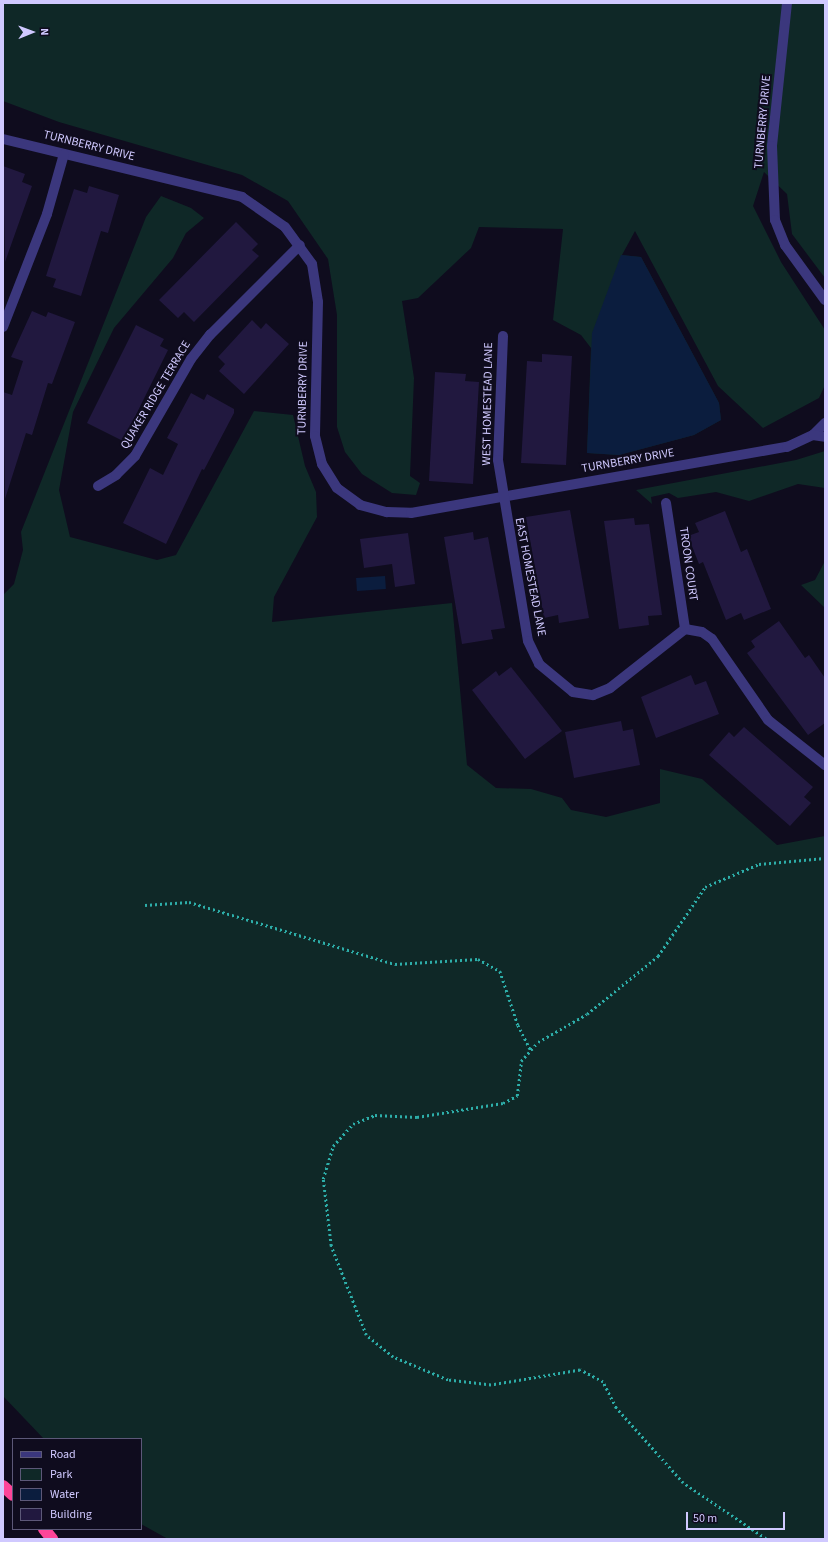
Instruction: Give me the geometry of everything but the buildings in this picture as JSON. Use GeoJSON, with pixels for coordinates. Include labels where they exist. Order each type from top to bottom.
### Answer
{"type":"FeatureCollection","features":[{"type":"Feature","properties":{"kind":"highway"},"geometry":{"type":"LineString","coordinates":[[3,1486],[12,1494]]}},
{"type":"Feature","properties":{"kind":"highway"},"geometry":{"type":"LineString","coordinates":[[45,1530],[52,1539]]}},
{"type":"Feature","properties":{"kind":"street","name":"TURNBERRY DRIVE"},"geometry":{"type":"LineString","coordinates":[[787,3],[772,146],[775,220],[785,245],[825,300]]}},
{"type":"Feature","properties":{"kind":"street","name":"TURNBERRY DRIVE"},"geometry":{"type":"LineString","coordinates":[[3,139],[242,197],[264,209],[300,246],[312,264],[318,302],[314,436],[322,464],[337,488],[360,505],[387,512],[411,513],[787,447],[813,435],[825,423]]}},
{"type":"Feature","properties":{"kind":"street"},"geometry":{"type":"LineString","coordinates":[[3,327],[47,214],[64,154]]}},
{"type":"Feature","properties":{"kind":"street","name":"QUAKER RIDGE TERRACE"},"geometry":{"type":"LineString","coordinates":[[98,486],[116,475],[135,456],[191,359],[210,335],[300,246]]}},
{"type":"Feature","properties":{"kind":"street","name":"WEST HOMESTEAD LANE"},"geometry":{"type":"LineString","coordinates":[[502,497],[498,446],[503,336]]}},
{"type":"Feature","properties":{"kind":"street"},"geometry":{"type":"LineString","coordinates":[[813,435],[825,437]]}},
{"type":"Feature","properties":{"kind":"street","name":"EAST HOMESTEAD LANE"},"geometry":{"type":"LineString","coordinates":[[502,497],[528,641],[539,664],[556,682],[572,692],[586,694],[610,688],[685,629]]}},
{"type":"Feature","properties":{"kind":"street","name":"TROON COURT"},"geometry":{"type":"LineString","coordinates":[[666,503],[685,629]]}},
{"type":"Feature","properties":{"kind":"street"},"geometry":{"type":"LineString","coordinates":[[685,629],[702,632],[712,639],[768,720],[825,765]]}},
{"type":"Feature","properties":{"kind":"path"},"geometry":{"type":"LineString","coordinates":[[766,1539],[683,1483],[616,1408],[604,1382],[580,1370],[491,1384],[448,1380],[393,1357],[366,1335],[331,1246],[323,1179],[333,1146],[353,1124],[375,1115],[417,1117],[503,1103],[517,1096],[521,1061],[538,1042],[587,1014],[658,956],[705,887],[759,864],[825,858]]}},
{"type":"Feature","properties":{"kind":"path"},"geometry":{"type":"LineString","coordinates":[[145,904],[189,902],[395,964],[478,959],[500,972],[518,1025],[531,1050]]}},
{"type":"Feature","properties":{"kind":"green space"},"geometry":{"type":"Polygon","coordinates":[[[3,3],[825,3],[825,278],[792,234],[787,194],[764,172],[753,206],[781,262],[825,330],[825,385],[819,398],[763,428],[718,386],[635,231],[622,255],[641,257],[719,403],[721,420],[694,435],[619,455],[587,453],[591,348],[581,335],[553,320],[563,229],[479,227],[471,248],[418,298],[402,301],[414,378],[410,476],[420,483],[416,495],[392,493],[362,474],[345,452],[337,427],[337,315],[328,259],[288,201],[242,175],[59,122],[3,101],[3,3]]]}},
{"type":"Feature","properties":{"kind":"green space"},"geometry":{"type":"Polygon","coordinates":[[[161,196],[191,208],[204,218],[186,233],[173,258],[114,328],[73,412],[59,490],[70,537],[157,560],[176,555],[254,411],[293,415],[305,466],[316,492],[317,517],[274,597],[272,622],[452,603],[467,765],[496,788],[531,789],[562,798],[571,810],[606,817],[660,803],[660,769],[702,779],[777,845],[825,836],[825,1539],[168,1539],[142,1525],[142,1438],[43,1438],[3,1396],[3,595],[14,584],[23,550],[21,532],[146,217],[161,196]]]}},
{"type":"Feature","properties":{"kind":"green space"},"geometry":{"type":"Polygon","coordinates":[[[825,451],[825,488],[798,484],[749,501],[716,492],[678,498],[669,493],[651,497],[652,504],[636,490],[796,460],[825,451]]]}},
{"type":"Feature","properties":{"kind":"green space"},"geometry":{"type":"Polygon","coordinates":[[[825,561],[825,608],[801,585],[815,580],[825,561]]]}},
{"type":"Feature","properties":{"kind":"water"},"geometry":{"type":"Polygon","coordinates":[[[621,255],[641,257],[719,403],[721,420],[694,435],[619,455],[587,453],[592,333],[621,255]]]}},
{"type":"Feature","properties":{"kind":"water"},"geometry":{"type":"Polygon","coordinates":[[[385,576],[386,589],[357,591],[356,578],[385,576]]]}}]}
